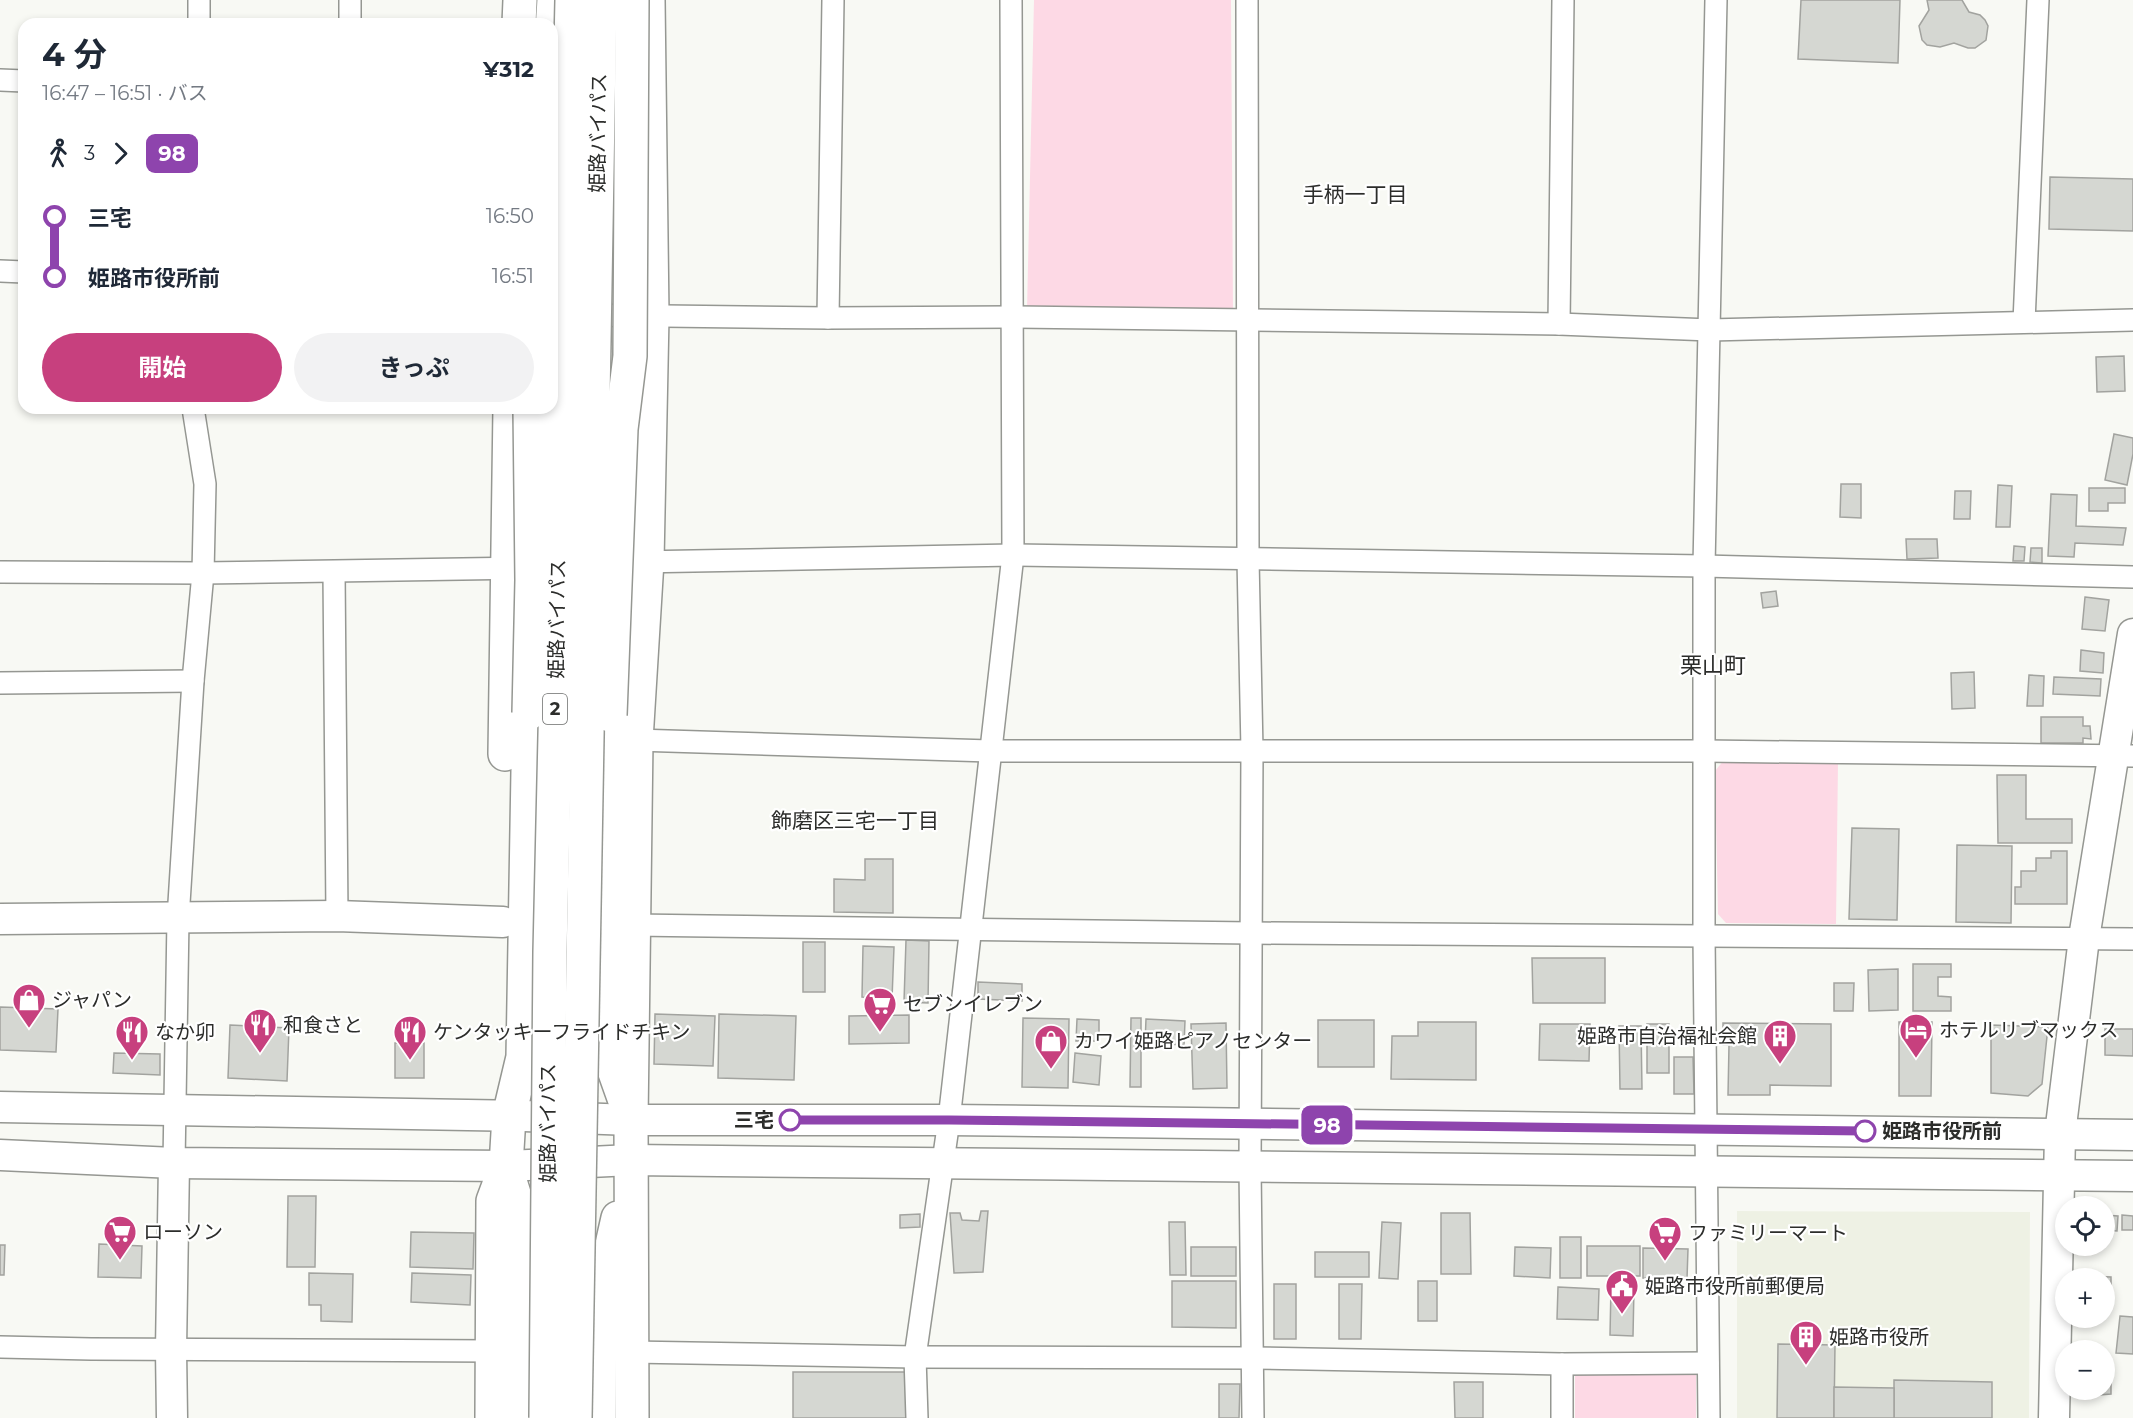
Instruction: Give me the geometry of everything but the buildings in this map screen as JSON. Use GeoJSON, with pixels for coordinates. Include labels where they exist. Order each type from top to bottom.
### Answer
{"type":"FeatureCollection","features":[{"type":"Feature","properties":{"kind":"highway"},"geometry":{"type":"LineString","coordinates":[[519,18],[520,0]]}},
{"type":"Feature","properties":{"kind":"highway"},"geometry":{"type":"LineString","coordinates":[[530,18],[531,0]]}},
{"type":"Feature","properties":{"kind":"highway"},"geometry":{"type":"LineString","coordinates":[[553,18],[554,0]]}},
{"type":"Feature","properties":{"kind":"highway","name":"姫路バイパス"},"geometry":{"type":"LineString","coordinates":[[546,1418],[550,952],[561,383],[572,0]]}},
{"type":"Feature","properties":{"kind":"highway","name":"姫路バイパス"},"geometry":{"type":"LineString","coordinates":[[575,1418],[600,0]]}},
{"type":"Feature","properties":{"kind":"highway"},"geometry":{"type":"LineString","coordinates":[[614,0],[616,352],[621,429]]}},
{"type":"Feature","properties":{"kind":"highway"},"geometry":{"type":"LineString","coordinates":[[631,1120],[608,1053],[610,715],[621,429],[630,356],[632,0]]}},
{"type":"Feature","properties":{"kind":"highway"},"geometry":{"type":"LineString","coordinates":[[632,1418],[631,1120],[636,740],[647,561],[652,316],[648,0]]}},
{"type":"Feature","properties":{"kind":"highway"},"geometry":{"type":"LineString","coordinates":[[509,1116],[502,1059],[508,568],[525,414]]}},
{"type":"Feature","properties":{"kind":"highway"},"geometry":{"type":"LineString","coordinates":[[492,1418],[493,1201],[506,1166],[509,1116],[523,1057],[532,580],[525,414]]}},
{"type":"Feature","properties":{"kind":"highway"},"geometry":{"type":"LineString","coordinates":[[599,1418],[600,1298],[631,1160]]}},
{"type":"Feature","properties":{"kind":"highway"},"geometry":{"type":"LineString","coordinates":[[506,1166],[515,1197],[522,1381],[520,1418]]}},
{"type":"Feature","properties":{"kind":"street"},"geometry":{"type":"LineString","coordinates":[[199,0],[199,18]]}},
{"type":"Feature","properties":{"kind":"street"},"geometry":{"type":"LineString","coordinates":[[350,0],[350,18]]}},
{"type":"Feature","properties":{"kind":"street"},"geometry":{"type":"LineString","coordinates":[[828,318],[833,0]]}},
{"type":"Feature","properties":{"kind":"street"},"geometry":{"type":"LineString","coordinates":[[917,1418],[915,1357],[949,1120],[1013,555],[1011,0]]}},
{"type":"Feature","properties":{"kind":"street"},"geometry":{"type":"LineString","coordinates":[[1247,0],[1254,1418]]}},
{"type":"Feature","properties":{"kind":"street"},"geometry":{"type":"LineString","coordinates":[[1559,324],[1563,0]]}},
{"type":"Feature","properties":{"kind":"street"},"geometry":{"type":"LineString","coordinates":[[1709,1418],[1704,936],[1704,566],[1716,0]]}},
{"type":"Feature","properties":{"kind":"street"},"geometry":{"type":"LineString","coordinates":[[2024,322],[2038,0]]}},
{"type":"Feature","properties":{"kind":"street"},"geometry":{"type":"LineString","coordinates":[[0,80],[18,81]]}},
{"type":"Feature","properties":{"kind":"street"},"geometry":{"type":"LineString","coordinates":[[0,271],[18,272]]}},
{"type":"Feature","properties":{"kind":"street"},"geometry":{"type":"LineString","coordinates":[[558,314],[828,318],[1011,316],[1559,324],[1710,330],[2133,320]]}},
{"type":"Feature","properties":{"kind":"street"},"geometry":{"type":"LineString","coordinates":[[172,1418],[171,1350],[178,919],[193,681],[203,573],[205,484],[194,414]]}},
{"type":"Feature","properties":{"kind":"street"},"geometry":{"type":"LineString","coordinates":[[0,572],[334,572],[508,568],[647,561],[1013,555],[1704,566],[2133,578]]}},
{"type":"Feature","properties":{"kind":"street"},"geometry":{"type":"LineString","coordinates":[[334,572],[337,916]]}},
{"type":"Feature","properties":{"kind":"street"},"geometry":{"type":"LineString","coordinates":[[2054,1418],[2060,1134],[2084,938],[2124,756],[2133,634]]}},
{"type":"Feature","properties":{"kind":"street"},"geometry":{"type":"LineString","coordinates":[[0,683],[193,681]]}},
{"type":"Feature","properties":{"kind":"street"},"geometry":{"type":"LineString","coordinates":[[636,740],[990,751],[1705,751],[2124,756]]}},
{"type":"Feature","properties":{"kind":"street"},"geometry":{"type":"LineString","coordinates":[[0,919],[337,916],[503,922]]}},
{"type":"Feature","properties":{"kind":"street"},"geometry":{"type":"LineString","coordinates":[[633,925],[1252,933],[2133,939]]}},
{"type":"Feature","properties":{"kind":"street"},"geometry":{"type":"LineString","coordinates":[[0,1107],[631,1120],[949,1120],[2133,1135]]}},
{"type":"Feature","properties":{"kind":"street"},"geometry":{"type":"LineString","coordinates":[[0,1155],[174,1163],[506,1166],[631,1160],[2133,1176]]}},
{"type":"Feature","properties":{"kind":"street"},"geometry":{"type":"LineString","coordinates":[[0,1347],[493,1351]]}},
{"type":"Feature","properties":{"kind":"street"},"geometry":{"type":"LineString","coordinates":[[632,1352],[915,1357],[1253,1358],[1562,1364],[1708,1363]]}},
{"type":"Feature","properties":{"kind":"street"},"geometry":{"type":"LineString","coordinates":[[1562,1364],[1562,1418]]}},
{"type":"Feature","properties":{"kind":"shaded area"},"geometry":{"type":"Polygon","coordinates":[[[1034,0],[1231,0],[1233,311],[1027,310],[1034,0]]]}},
{"type":"Feature","properties":{"kind":"shaded area"},"geometry":{"type":"Polygon","coordinates":[[[1724,760],[1838,763],[1836,924],[1726,923],[1718,914],[1715,771],[1724,760]]]}},
{"type":"Feature","properties":{"kind":"shaded area"},"geometry":{"type":"Polygon","coordinates":[[[1737,1211],[2030,1212],[2029,1418],[1737,1418],[1737,1211]]]}},
{"type":"Feature","properties":{"kind":"shaded area"},"geometry":{"type":"Polygon","coordinates":[[[1575,1374],[1696,1374],[1696,1418],[1575,1418],[1575,1374]]]}},
{"type":"Feature","properties":{"kind":"bus line","name":"98"},"geometry":{"type":"LineString","coordinates":[[790,1120],[1865,1131]]}},
{"type":"Feature","properties":{"kind":"place","name":"ジャパン"},"geometry":{"type":"Point","coordinates":[29,1029]}},
{"type":"Feature","properties":{"kind":"place","name":"セブンイレブン"},"geometry":{"type":"Point","coordinates":[880,1033]}},
{"type":"Feature","properties":{"kind":"place","name":"和食さと"},"geometry":{"type":"Point","coordinates":[260,1054]}},
{"type":"Feature","properties":{"kind":"place","name":"ホテルリブマックス"},"geometry":{"type":"Point","coordinates":[1916,1059]}},
{"type":"Feature","properties":{"kind":"place","name":"なか卯"},"geometry":{"type":"Point","coordinates":[132,1061]}},
{"type":"Feature","properties":{"kind":"place","name":"ケンタッキーフライドチキン"},"geometry":{"type":"Point","coordinates":[410,1061]}},
{"type":"Feature","properties":{"kind":"place","name":"姫路市自治福祉会館"},"geometry":{"type":"Point","coordinates":[1780,1065]}},
{"type":"Feature","properties":{"kind":"place","name":"カワイ姫路ピアノセンター"},"geometry":{"type":"Point","coordinates":[1051,1070]}},
{"type":"Feature","properties":{"kind":"place","name":"三宅"},"geometry":{"type":"Point","coordinates":[790,1120]}},
{"type":"Feature","properties":{"kind":"place","name":"姫路市役所前"},"geometry":{"type":"Point","coordinates":[1865,1131]}},
{"type":"Feature","properties":{"kind":"place","name":"ローソン"},"geometry":{"type":"Point","coordinates":[120,1261]}},
{"type":"Feature","properties":{"kind":"place","name":"ファミリーマート"},"geometry":{"type":"Point","coordinates":[1665,1262]}},
{"type":"Feature","properties":{"kind":"place","name":"姫路市役所前郵便局"},"geometry":{"type":"Point","coordinates":[1622,1315]}},
{"type":"Feature","properties":{"kind":"place","name":"姫路市役所"},"geometry":{"type":"Point","coordinates":[1806,1366]}},
{"type":"Feature","properties":{"kind":"district","name":"手柄一丁目"},"geometry":{"type":"Point","coordinates":[1355,195]}},
{"type":"Feature","properties":{"kind":"district","name":"栗山町"},"geometry":{"type":"Point","coordinates":[1713,665]}},
{"type":"Feature","properties":{"kind":"district","name":"飾磨区三宅一丁目"},"geometry":{"type":"Point","coordinates":[855,821]}}]}
